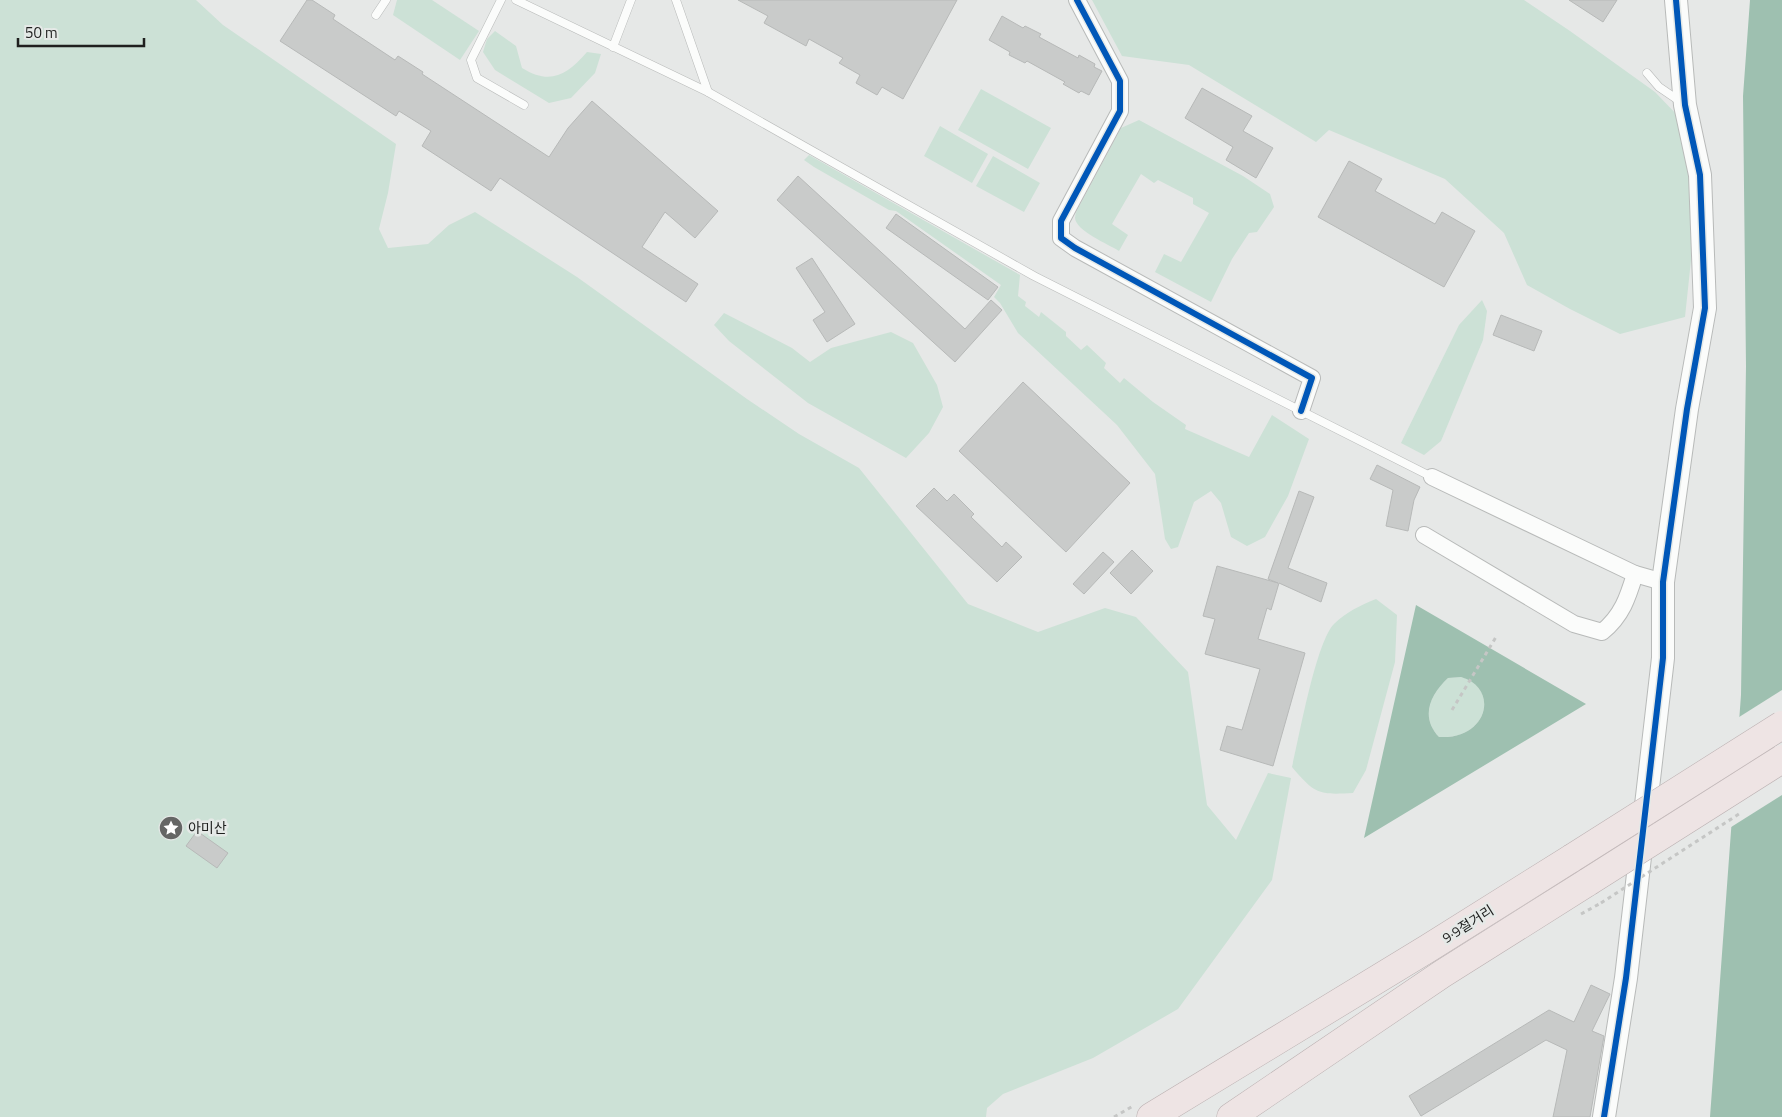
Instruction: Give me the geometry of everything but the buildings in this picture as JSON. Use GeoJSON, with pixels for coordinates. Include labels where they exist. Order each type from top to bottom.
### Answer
{"type":"FeatureCollection","features":[{"type":"Feature","properties":{"kind":"highway","name":"9·9절거리"},"geometry":{"type":"LineString","coordinates":[[1151,1117],[1427,949],[1782,725]]}},
{"type":"Feature","properties":{"kind":"highway","name":"9·9절거리"},"geometry":{"type":"LineString","coordinates":[[1232,1117],[1442,974],[1594,892],[1782,759]]}},
{"type":"Feature","properties":{"kind":"street"},"geometry":{"type":"LineString","coordinates":[[1077,0],[1120,81],[1120,111],[1061,221],[1061,238],[1083,253],[1312,378],[1301,411]]}},
{"type":"Feature","properties":{"kind":"street"},"geometry":{"type":"LineString","coordinates":[[1604,1117],[1626,978],[1663,658],[1664,582],[1687,409],[1705,308],[1700,175],[1685,105],[1676,0]]}},
{"type":"Feature","properties":{"kind":"street"},"geometry":{"type":"LineString","coordinates":[[1432,477],[1636,574],[1664,582]]}},
{"type":"Feature","properties":{"kind":"street"},"geometry":{"type":"LineString","coordinates":[[1424,535],[1574,624],[1602,632],[1613,623],[1627,603],[1636,574]]}},
{"type":"Feature","properties":{"kind":"lane"},"geometry":{"type":"LineString","coordinates":[[376,15],[386,0]]}},
{"type":"Feature","properties":{"kind":"lane"},"geometry":{"type":"LineString","coordinates":[[501,0],[471,60],[477,78],[524,105]]}},
{"type":"Feature","properties":{"kind":"lane"},"geometry":{"type":"LineString","coordinates":[[516,0],[708,92],[1034,276],[1432,477]]}},
{"type":"Feature","properties":{"kind":"lane"},"geometry":{"type":"LineString","coordinates":[[613,47],[630,0]]}},
{"type":"Feature","properties":{"kind":"lane"},"geometry":{"type":"LineString","coordinates":[[676,0],[708,92]]}},
{"type":"Feature","properties":{"kind":"lane"},"geometry":{"type":"LineString","coordinates":[[1647,73],[1659,87],[1685,105]]}},
{"type":"Feature","properties":{"kind":"path"},"geometry":{"type":"LineString","coordinates":[[1452,710],[1496,637]]}},
{"type":"Feature","properties":{"kind":"path"},"geometry":{"type":"LineString","coordinates":[[1594,892],[1741,813]]}},
{"type":"Feature","properties":{"kind":"shaded area"},"geometry":{"type":"Polygon","coordinates":[[[0,0],[196,0],[223,25],[396,144],[388,193],[379,229],[388,248],[428,244],[449,225],[475,212],[577,277],[799,434],[859,468],[968,604],[1038,632],[1105,608],[1136,617],[1188,672],[1207,805],[1236,840],[1268,773],[1291,778],[1272,880],[1178,1009],[1093,1058],[1003,1094],[987,1108],[986,1117],[0,1117],[0,0]]]}},
{"type":"Feature","properties":{"kind":"shaded area"},"geometry":{"type":"Polygon","coordinates":[[[397,0],[432,0],[479,31],[460,60],[393,15],[397,0]]]}},
{"type":"Feature","properties":{"kind":"shaded area"},"geometry":{"type":"Polygon","coordinates":[[[1092,0],[1524,0],[1655,92],[1680,118],[1693,175],[1694,232],[1685,317],[1620,334],[1570,309],[1527,285],[1504,233],[1445,179],[1329,130],[1316,142],[1189,65],[1122,56],[1092,0]]]}},
{"type":"Feature","properties":{"kind":"shaded area"},"geometry":{"type":"Polygon","coordinates":[[[1750,0],[1782,0],[1782,1117],[1710,1117],[1741,695],[1746,366],[1743,96],[1750,0]]]}},
{"type":"Feature","properties":{"kind":"shaded area"},"geometry":{"type":"Polygon","coordinates":[[[495,31],[516,46],[522,68],[541,76],[549,77],[565,72],[587,52],[601,54],[595,73],[571,98],[549,103],[495,70],[483,52],[487,39],[495,31]]]}},
{"type":"Feature","properties":{"kind":"shaded area"},"geometry":{"type":"Polygon","coordinates":[[[981,89],[1051,128],[1028,169],[958,130],[981,89]]]}},
{"type":"Feature","properties":{"kind":"shaded area"},"geometry":{"type":"Polygon","coordinates":[[[1139,120],[1243,176],[1270,194],[1274,207],[1257,232],[1249,233],[1232,259],[1211,302],[1155,272],[1164,254],[1181,262],[1209,213],[1193,204],[1193,198],[1158,180],[1154,183],[1141,174],[1112,224],[1128,235],[1119,251],[1086,232],[1077,223],[1075,218],[1121,128],[1139,120]]]}},
{"type":"Feature","properties":{"kind":"shaded area"},"geometry":{"type":"Polygon","coordinates":[[[940,126],[988,154],[972,183],[924,156],[940,126]]]}},
{"type":"Feature","properties":{"kind":"shaded area"},"geometry":{"type":"Polygon","coordinates":[[[809,155],[1020,275],[1018,296],[1026,302],[1025,306],[1039,317],[1041,312],[1066,332],[1066,336],[1081,350],[1087,345],[1106,363],[1104,368],[1120,383],[1124,378],[1153,402],[1186,425],[1185,429],[1249,457],[1272,415],[1309,439],[1288,496],[1265,537],[1247,546],[1231,537],[1221,503],[1211,491],[1194,502],[1178,547],[1171,549],[1165,539],[1155,474],[1117,425],[1018,333],[1000,303],[994,297],[1001,285],[896,211],[889,210],[814,167],[804,160],[809,155]]]}},
{"type":"Feature","properties":{"kind":"shaded area"},"geometry":{"type":"Polygon","coordinates":[[[993,156],[1040,183],[1024,212],[976,186],[993,156]]]}},
{"type":"Feature","properties":{"kind":"shaded area"},"geometry":{"type":"Polygon","coordinates":[[[1482,300],[1487,311],[1483,340],[1441,441],[1424,455],[1401,443],[1459,325],[1482,300]]]}},
{"type":"Feature","properties":{"kind":"shaded area"},"geometry":{"type":"Polygon","coordinates":[[[724,313],[792,348],[810,362],[831,348],[891,332],[913,343],[937,385],[943,407],[929,433],[906,458],[808,403],[729,341],[714,325],[724,313]]]}},
{"type":"Feature","properties":{"kind":"shaded area"},"geometry":{"type":"Polygon","coordinates":[[[1376,599],[1397,615],[1395,662],[1366,770],[1353,793],[1324,793],[1312,788],[1292,767],[1315,670],[1327,634],[1334,624],[1354,609],[1376,599]]]}},
{"type":"Feature","properties":{"kind":"shaded area"},"geometry":{"type":"Polygon","coordinates":[[[1416,605],[1586,704],[1364,838],[1416,605]],[[1461,677],[1448,678],[1436,692],[1432,699],[1429,714],[1433,729],[1439,737],[1456,736],[1469,730],[1478,722],[1483,712],[1484,702],[1481,691],[1473,683],[1461,677]]]}},
{"type":"Feature","properties":{"kind":"shaded area"},"geometry":{"type":"Polygon","coordinates":[[[1461,677],[1473,683],[1481,691],[1484,702],[1483,712],[1478,722],[1469,730],[1456,736],[1439,737],[1430,722],[1429,714],[1432,699],[1448,678],[1461,677]]]}},
{"type":"Feature","properties":{"kind":"pier"},"geometry":{"type":"Polygon","coordinates":[[[1782,690],[1782,795],[1728,829],[1736,719],[1782,690]]]}},
{"type":"Feature","properties":{"kind":"cycle path"},"geometry":{"type":"LineString","coordinates":[[1077,0],[1120,81],[1120,111],[1061,221],[1061,238],[1075,248],[1312,378],[1301,411]]}},
{"type":"Feature","properties":{"kind":"cycle path"},"geometry":{"type":"LineString","coordinates":[[1604,1117],[1626,978],[1663,658],[1663,582],[1687,409],[1705,308],[1700,175],[1685,105],[1676,0]]}},
{"type":"Feature","properties":{"kind":"place","name":"아미산"},"geometry":{"type":"Point","coordinates":[171,828]}}]}
